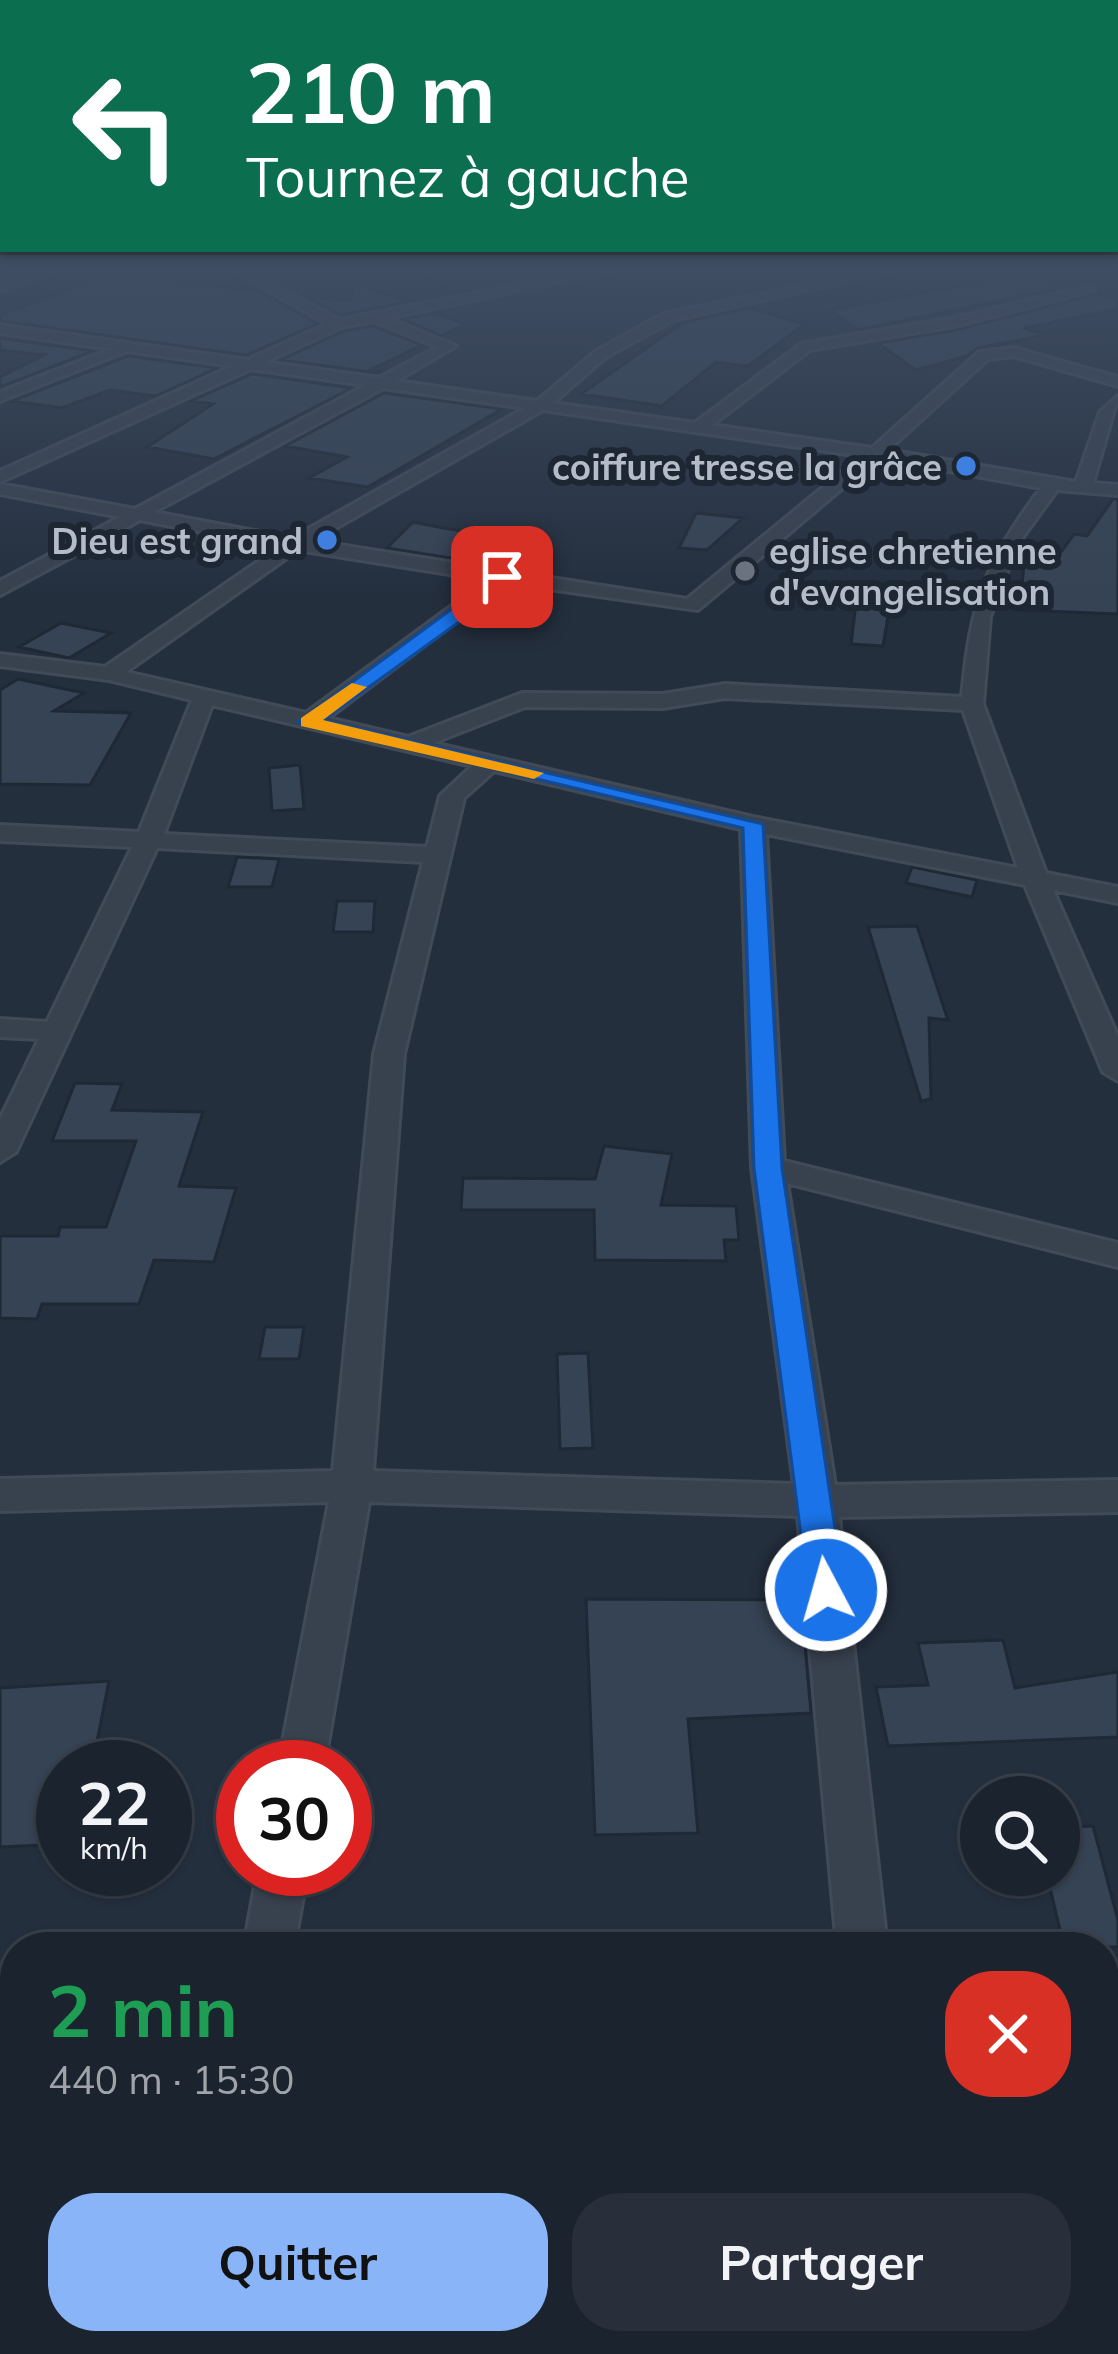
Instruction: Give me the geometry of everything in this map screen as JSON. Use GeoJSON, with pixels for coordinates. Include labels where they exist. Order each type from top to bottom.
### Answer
{"type":"FeatureCollection","features":[{"type":"Feature","properties":{"kind":"street"},"geometry":{"type":"LineString","coordinates":[[0,397],[54,376]]}},
{"type":"Feature","properties":{"kind":"street"},"geometry":{"type":"LineString","coordinates":[[0,478],[225,376]]}},
{"type":"Feature","properties":{"kind":"street"},"geometry":{"type":"LineString","coordinates":[[343,376],[875,453],[1052,485],[1118,490]]}},
{"type":"Feature","properties":{"kind":"street"},"geometry":{"type":"LineString","coordinates":[[0,589],[400,376]]}},
{"type":"Feature","properties":{"kind":"street"},"geometry":{"type":"LineString","coordinates":[[109,674],[295,544],[540,406],[575,376]]}},
{"type":"Feature","properties":{"kind":"street"},"geometry":{"type":"LineString","coordinates":[[697,429],[766,376]]}},
{"type":"Feature","properties":{"kind":"street"},"geometry":{"type":"LineString","coordinates":[[0,489],[295,544],[691,606],[961,376]]}},
{"type":"Feature","properties":{"kind":"street"},"geometry":{"type":"LineString","coordinates":[[1084,484],[1108,412],[1118,400]]}},
{"type":"Feature","properties":{"kind":"street"},"geometry":{"type":"LineString","coordinates":[[1052,485],[1009,545],[980,617],[972,704],[1034,876],[1118,1072]]}},
{"type":"Feature","properties":{"kind":"street"},"geometry":{"type":"LineString","coordinates":[[308,722],[460,614],[502,577]]}},
{"type":"Feature","properties":{"kind":"street"},"geometry":{"type":"LineString","coordinates":[[0,685],[8,662],[109,674],[753,824],[1118,895]]}},
{"type":"Feature","properties":{"kind":"street"},"geometry":{"type":"LineString","coordinates":[[407,745],[453,722],[522,700],[663,701],[725,691],[972,704]]}},
{"type":"Feature","properties":{"kind":"street"},"geometry":{"type":"LineString","coordinates":[[0,1152],[150,836],[203,699]]}},
{"type":"Feature","properties":{"kind":"street"},"geometry":{"type":"LineString","coordinates":[[307,1740],[352,1486],[389,1054],[452,796],[489,763]]}},
{"type":"Feature","properties":{"kind":"street"},"geometry":{"type":"LineString","coordinates":[[753,824],[768,1168],[817,1501],[860,1932]]}},
{"type":"Feature","properties":{"kind":"street"},"geometry":{"type":"LineString","coordinates":[[0,833],[150,836],[437,855]]}},
{"type":"Feature","properties":{"kind":"street"},"geometry":{"type":"LineString","coordinates":[[0,1028],[54,1031]]}},
{"type":"Feature","properties":{"kind":"street"},"geometry":{"type":"LineString","coordinates":[[768,1168],[1118,1255]]}},
{"type":"Feature","properties":{"kind":"street"},"geometry":{"type":"LineString","coordinates":[[0,1496],[352,1486],[817,1501],[1118,1496]]}},
{"type":"Feature","properties":{"kind":"street"},"geometry":{"type":"LineString","coordinates":[[272,1932],[278,1896]]}},
{"type":"Feature","properties":{"kind":"building"},"geometry":{"type":"Polygon","coordinates":[[[2,376],[29,376],[0,387],[2,376]]]}},
{"type":"Feature","properties":{"kind":"building"},"geometry":{"type":"Polygon","coordinates":[[[77,376],[200,376],[156,396],[110,390],[62,408],[12,401],[77,376]]]}},
{"type":"Feature","properties":{"kind":"building"},"geometry":{"type":"Polygon","coordinates":[[[248,376],[352,388],[214,459],[147,447],[213,404],[191,401],[248,376]]]}},
{"type":"Feature","properties":{"kind":"building"},"geometry":{"type":"Polygon","coordinates":[[[607,376],[699,376],[662,406],[581,394],[607,376]]]}},
{"type":"Feature","properties":{"kind":"building"},"geometry":{"type":"Polygon","coordinates":[[[384,393],[502,409],[368,487],[309,478],[347,457],[285,446],[384,393]]]}},
{"type":"Feature","properties":{"kind":"building"},"geometry":{"type":"Polygon","coordinates":[[[1113,499],[1118,499],[1118,614],[1019,610],[1026,548],[1062,551],[1074,534],[1087,536],[1113,499]]]}},
{"type":"Feature","properties":{"kind":"building"},"geometry":{"type":"Polygon","coordinates":[[[696,513],[743,518],[707,550],[679,548],[696,513]]]}},
{"type":"Feature","properties":{"kind":"building"},"geometry":{"type":"Polygon","coordinates":[[[413,522],[494,536],[469,561],[387,548],[413,522]]]}},
{"type":"Feature","properties":{"kind":"building"},"geometry":{"type":"Polygon","coordinates":[[[856,603],[890,605],[883,646],[851,644],[856,603]]]}},
{"type":"Feature","properties":{"kind":"building"},"geometry":{"type":"Polygon","coordinates":[[[61,623],[111,633],[69,658],[19,647],[61,623]]]}},
{"type":"Feature","properties":{"kind":"building"},"geometry":{"type":"Polygon","coordinates":[[[18,679],[84,693],[54,711],[131,713],[90,785],[0,784],[0,690],[18,679]]]}},
{"type":"Feature","properties":{"kind":"building"},"geometry":{"type":"Polygon","coordinates":[[[300,765],[304,809],[272,811],[269,768],[300,765]]]}},
{"type":"Feature","properties":{"kind":"building"},"geometry":{"type":"Polygon","coordinates":[[[237,857],[279,859],[272,887],[228,887],[237,857]]]}},
{"type":"Feature","properties":{"kind":"building"},"geometry":{"type":"Polygon","coordinates":[[[912,867],[977,880],[972,897],[906,883],[912,867]]]}},
{"type":"Feature","properties":{"kind":"building"},"geometry":{"type":"Polygon","coordinates":[[[337,901],[375,901],[373,932],[333,932],[337,901]]]}},
{"type":"Feature","properties":{"kind":"building"},"geometry":{"type":"Polygon","coordinates":[[[917,926],[948,1020],[929,1018],[931,1099],[921,1101],[868,927],[917,926]]]}},
{"type":"Feature","properties":{"kind":"building"},"geometry":{"type":"Polygon","coordinates":[[[75,1083],[122,1084],[112,1110],[203,1112],[179,1186],[236,1188],[214,1262],[154,1260],[139,1304],[42,1304],[37,1319],[0,1318],[0,1236],[58,1236],[60,1227],[106,1227],[136,1141],[52,1141],[75,1083]]]}},
{"type":"Feature","properties":{"kind":"building"},"geometry":{"type":"Polygon","coordinates":[[[604,1146],[672,1154],[661,1205],[736,1206],[739,1240],[724,1240],[726,1261],[595,1260],[594,1210],[461,1210],[463,1178],[595,1179],[604,1146]]]}},
{"type":"Feature","properties":{"kind":"building"},"geometry":{"type":"Polygon","coordinates":[[[265,1327],[304,1327],[299,1359],[259,1359],[265,1327]]]}},
{"type":"Feature","properties":{"kind":"building"},"geometry":{"type":"Polygon","coordinates":[[[588,1353],[593,1448],[560,1449],[557,1354],[588,1353]]]}},
{"type":"Feature","properties":{"kind":"building"},"geometry":{"type":"Polygon","coordinates":[[[586,1599],[801,1600],[811,1713],[688,1719],[698,1833],[595,1835],[586,1599]]]}},
{"type":"Feature","properties":{"kind":"building"},"geometry":{"type":"Polygon","coordinates":[[[1003,1640],[1015,1688],[1118,1672],[1118,1737],[888,1746],[876,1687],[928,1685],[918,1643],[1003,1640]]]}},
{"type":"Feature","properties":{"kind":"building"},"geometry":{"type":"Polygon","coordinates":[[[109,1681],[97,1740],[36,1740],[36,1845],[0,1847],[0,1688],[109,1681]]]}},
{"type":"Feature","properties":{"kind":"building"},"geometry":{"type":"Polygon","coordinates":[[[1080,1826],[1093,1826],[1118,1932],[1060,1932],[1052,1896],[1080,1896],[1080,1826]]]}},
{"type":"Feature","properties":{"kind":"slow traffic"},"geometry":{"type":"LineString","coordinates":[[358,687],[308,722],[534,773]]}},
{"type":"Feature","properties":{"kind":"place","name":"coiffure tresse la grâce"},"geometry":{"type":"Point","coordinates":[966,466]}},
{"type":"Feature","properties":{"kind":"place","name":"Dieu est grand"},"geometry":{"type":"Point","coordinates":[327,540]}},
{"type":"Feature","properties":{"kind":"place","name":"eglise chretienne d'evangelisation"},"geometry":{"type":"Point","coordinates":[745,571]}},
{"type":"Feature","properties":{"kind":"route"},"geometry":{"type":"LineString","coordinates":[[502,577],[460,614],[308,722],[753,824],[768,1168],[826,1590]]}}]}
